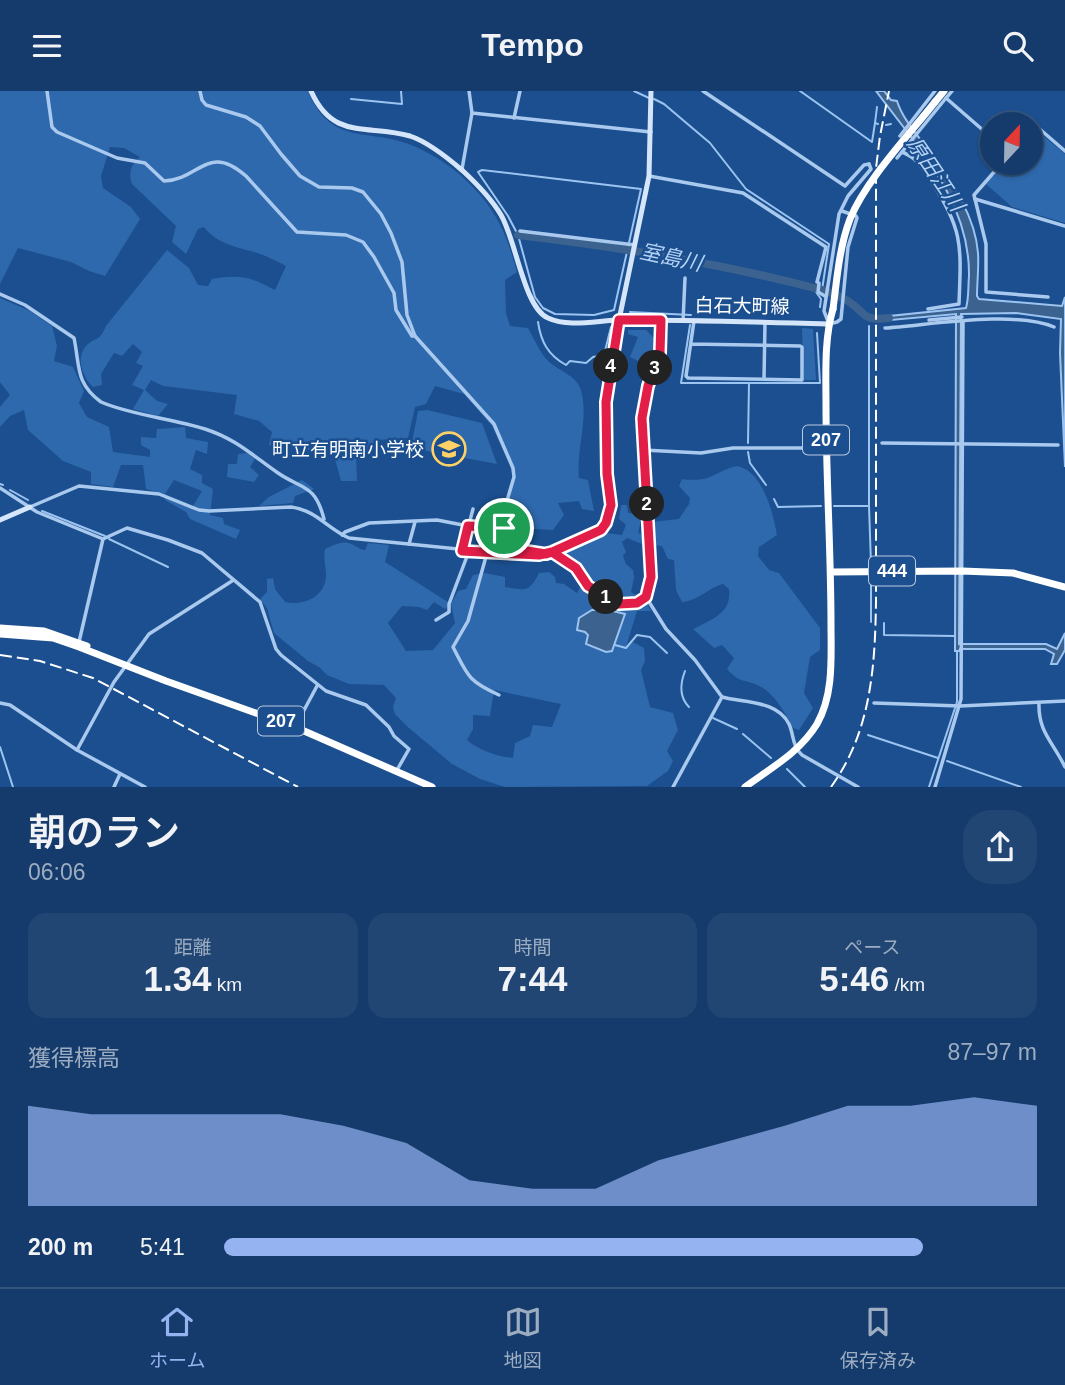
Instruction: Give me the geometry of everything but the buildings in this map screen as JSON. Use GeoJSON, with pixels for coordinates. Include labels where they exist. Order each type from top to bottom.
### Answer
{"type":"FeatureCollection","features":[{"type":"Feature","properties":{"kind":"highway","name":"207"},"geometry":{"type":"LineString","coordinates":[[745,786],[796,750],[819,721],[826,703],[831,676],[831,572],[826,448],[829,324],[838,267],[851,218],[874,179],[935,102],[945,95]]}},
{"type":"Feature","properties":{"kind":"highway","name":"444"},"geometry":{"type":"LineString","coordinates":[[831,572],[1013,573],[1065,587]]}},
{"type":"Feature","properties":{"kind":"highway","name":"207"},"geometry":{"type":"LineString","coordinates":[[0,628],[44,631],[79,642],[125,665]]}},
{"type":"Feature","properties":{"kind":"highway","name":"207"},"geometry":{"type":"LineString","coordinates":[[0,634],[53,638],[295,727],[432,786]]}},
{"type":"Feature","properties":{"kind":"main road","name":"白石大町線"},"geometry":{"type":"LineString","coordinates":[[311,91],[318,106],[332,120],[346,128],[408,136],[421,141],[461,170],[485,192],[502,216],[516,250],[530,299],[546,318],[559,322],[661,320],[683,317],[694,321],[829,324]]}},
{"type":"Feature","properties":{"kind":"main road"},"geometry":{"type":"LineString","coordinates":[[619,320],[633,253],[631,244],[649,176],[651,96]]}},
{"type":"Feature","properties":{"kind":"main road"},"geometry":{"type":"LineString","coordinates":[[0,520],[30,507]]}},
{"type":"Feature","properties":{"kind":"street"},"geometry":{"type":"LineString","coordinates":[[47,91],[52,127],[57,132],[117,158],[145,163],[164,181],[170,181],[203,165],[224,162],[246,176],[297,232],[357,238],[374,257],[394,293],[396,310],[412,335],[494,424],[513,468],[514,477],[507,498],[504,543],[508,548],[546,554]]}},
{"type":"Feature","properties":{"kind":"street"},"geometry":{"type":"LineString","coordinates":[[200,91],[206,105],[246,117],[260,126],[300,176],[319,187],[352,188],[363,192],[381,214],[402,262],[407,315],[415,336]]}},
{"type":"Feature","properties":{"kind":"street"},"geometry":{"type":"LineString","coordinates":[[461,170],[472,113],[469,91]]}},
{"type":"Feature","properties":{"kind":"street"},"geometry":{"type":"LineString","coordinates":[[514,118],[520,91]]}},
{"type":"Feature","properties":{"kind":"street"},"geometry":{"type":"LineString","coordinates":[[703,91],[845,187],[864,165],[869,165],[869,171],[848,196],[839,214],[825,296],[824,311],[829,324],[841,319],[848,247],[857,218],[842,211]]}},
{"type":"Feature","properties":{"kind":"street"},"geometry":{"type":"LineString","coordinates":[[900,136],[935,91]]}},
{"type":"Feature","properties":{"kind":"street"},"geometry":{"type":"LineString","coordinates":[[898,158],[945,95],[952,91]]}},
{"type":"Feature","properties":{"kind":"street"},"geometry":{"type":"LineString","coordinates":[[945,95],[980,127]]}},
{"type":"Feature","properties":{"kind":"street"},"geometry":{"type":"LineString","coordinates":[[472,113],[651,132]]}},
{"type":"Feature","properties":{"kind":"street"},"geometry":{"type":"LineString","coordinates":[[1043,132],[1065,151]]}},
{"type":"Feature","properties":{"kind":"street"},"geometry":{"type":"LineString","coordinates":[[902,152],[915,156],[948,206],[961,248],[959,304],[928,309]]}},
{"type":"Feature","properties":{"kind":"street"},"geometry":{"type":"LineString","coordinates":[[991,175],[976,192],[975,199],[985,244],[986,292],[1048,297]]}},
{"type":"Feature","properties":{"kind":"street"},"geometry":{"type":"LineString","coordinates":[[649,176],[743,193],[826,247],[817,282],[818,292],[825,296]]}},
{"type":"Feature","properties":{"kind":"street"},"geometry":{"type":"LineString","coordinates":[[975,199],[1065,226]]}},
{"type":"Feature","properties":{"kind":"street"},"geometry":{"type":"LineString","coordinates":[[520,231],[631,244]]}},
{"type":"Feature","properties":{"kind":"street"},"geometry":{"type":"LineString","coordinates":[[683,317],[685,278]]}},
{"type":"Feature","properties":{"kind":"street"},"geometry":{"type":"LineString","coordinates":[[0,294],[42,315],[74,338],[80,377],[101,403],[207,429],[243,446],[281,475],[313,493],[324,521]]}},
{"type":"Feature","properties":{"kind":"street"},"geometry":{"type":"LineString","coordinates":[[939,307],[940,319]]}},
{"type":"Feature","properties":{"kind":"street"},"geometry":{"type":"LineString","coordinates":[[935,786],[957,706],[961,650],[957,571],[962,444],[962,319]]}},
{"type":"Feature","properties":{"kind":"street"},"geometry":{"type":"LineString","coordinates":[[885,328],[962,319],[1017,321],[1054,327]]}},
{"type":"Feature","properties":{"kind":"street"},"geometry":{"type":"LineString","coordinates":[[30,507],[79,487],[159,494],[199,510],[209,511],[291,507],[313,513],[349,538],[462,551],[528,556],[546,554],[601,530],[610,514],[606,402],[619,320]]}},
{"type":"Feature","properties":{"kind":"street"},"geometry":{"type":"LineString","coordinates":[[552,552],[576,568],[588,586],[619,604],[637,603],[646,597],[651,577],[647,480],[643,450],[645,395],[658,361],[661,320]]}},
{"type":"Feature","properties":{"kind":"street"},"geometry":{"type":"LineString","coordinates":[[929,320],[955,320]]}},
{"type":"Feature","properties":{"kind":"street"},"geometry":{"type":"LineString","coordinates":[[691,344],[802,347],[802,380],[688,378],[686,376],[694,321]]}},
{"type":"Feature","properties":{"kind":"street"},"geometry":{"type":"LineString","coordinates":[[764,380],[765,322]]}},
{"type":"Feature","properties":{"kind":"street"},"geometry":{"type":"LineString","coordinates":[[882,443],[1058,445]]}},
{"type":"Feature","properties":{"kind":"street"},"geometry":{"type":"LineString","coordinates":[[643,450],[701,453],[733,448],[826,448]]}},
{"type":"Feature","properties":{"kind":"street"},"geometry":{"type":"LineString","coordinates":[[0,488],[30,507],[103,539],[127,528],[202,553],[260,602],[276,649],[281,655],[317,686],[366,705],[389,727],[394,736],[410,749],[397,770]]}},
{"type":"Feature","properties":{"kind":"street"},"geometry":{"type":"LineString","coordinates":[[462,551],[472,509]]}},
{"type":"Feature","properties":{"kind":"street"},"geometry":{"type":"LineString","coordinates":[[342,535],[369,523],[437,520],[468,526],[504,528]]}},
{"type":"Feature","properties":{"kind":"street"},"geometry":{"type":"LineString","coordinates":[[409,545],[415,522]]}},
{"type":"Feature","properties":{"kind":"street"},"geometry":{"type":"LineString","coordinates":[[79,642],[103,539]]}},
{"type":"Feature","properties":{"kind":"street"},"geometry":{"type":"LineString","coordinates":[[436,620],[449,612],[449,604],[469,551]]}},
{"type":"Feature","properties":{"kind":"street"},"geometry":{"type":"LineString","coordinates":[[487,553],[468,621],[453,647],[469,678],[499,695]]}},
{"type":"Feature","properties":{"kind":"street"},"geometry":{"type":"LineString","coordinates":[[77,750],[114,682],[149,634],[232,580]]}},
{"type":"Feature","properties":{"kind":"street"},"geometry":{"type":"LineString","coordinates":[[646,597],[666,629],[695,660],[722,697],[756,702],[781,714],[790,726],[796,750],[858,786]]}},
{"type":"Feature","properties":{"kind":"street"},"geometry":{"type":"LineString","coordinates":[[295,727],[317,686]]}},
{"type":"Feature","properties":{"kind":"street"},"geometry":{"type":"LineString","coordinates":[[673,786],[722,697]]}},
{"type":"Feature","properties":{"kind":"street"},"geometry":{"type":"LineString","coordinates":[[874,703],[957,706],[1065,701]]}},
{"type":"Feature","properties":{"kind":"street"},"geometry":{"type":"LineString","coordinates":[[0,703],[10,705],[77,750],[145,786]]}},
{"type":"Feature","properties":{"kind":"street"},"geometry":{"type":"LineString","coordinates":[[1039,703],[1041,727],[1065,767]]}},
{"type":"Feature","properties":{"kind":"street"},"geometry":{"type":"LineString","coordinates":[[114,786],[120,774]]}},
{"type":"Feature","properties":{"kind":"shaded area"},"geometry":{"type":"Polygon","coordinates":[[[0,91],[308,91],[318,109],[341,129],[399,141],[443,162],[478,192],[496,217],[505,236],[517,272],[505,280],[506,313],[510,326],[528,328],[545,358],[579,385],[584,412],[579,478],[588,480],[594,511],[582,509],[579,501],[558,503],[564,515],[553,530],[534,529],[529,512],[518,510],[509,499],[513,477],[511,468],[492,426],[464,394],[435,386],[426,404],[415,407],[408,438],[377,440],[375,450],[356,456],[357,481],[341,481],[333,452],[308,451],[307,445],[269,445],[272,432],[259,421],[234,414],[237,395],[163,386],[151,380],[145,390],[157,401],[168,404],[158,416],[133,409],[144,390],[132,385],[143,366],[136,363],[142,352],[133,344],[122,356],[114,353],[101,374],[102,385],[93,387],[82,368],[83,351],[101,335],[167,250],[189,268],[198,285],[208,286],[212,279],[238,277],[252,279],[275,290],[286,266],[223,242],[204,227],[198,229],[186,254],[172,242],[176,226],[132,184],[131,169],[140,157],[124,148],[110,147],[101,176],[103,188],[131,207],[140,219],[105,276],[71,262],[18,248],[0,284],[0,91]]]}},
{"type":"Feature","properties":{"kind":"shaded area"},"geometry":{"type":"Polygon","coordinates":[[[876,91],[884,91],[891,100],[897,101],[907,121],[961,199],[976,239],[979,299],[1062,306],[1065,297],[1065,467],[1061,319],[1016,313],[961,314],[959,644],[1046,644],[1057,649],[1065,633],[1065,650],[1057,664],[1051,664],[1054,654],[1045,649],[955,651],[956,314],[880,321],[880,317],[966,308],[969,276],[967,249],[961,223],[939,177],[876,91]]]}},
{"type":"Feature","properties":{"kind":"shaded area"},"geometry":{"type":"Polygon","coordinates":[[[1043,136],[1065,154],[1065,223],[1012,207],[986,184],[994,175],[1043,175],[1043,136]]]}},
{"type":"Feature","properties":{"kind":"shaded area"},"geometry":{"type":"Polygon","coordinates":[[[0,298],[30,311],[52,326],[57,346],[54,361],[73,367],[84,391],[79,403],[87,417],[109,427],[113,452],[150,457],[150,450],[141,445],[141,437],[156,438],[157,429],[185,427],[186,438],[208,442],[207,454],[196,450],[190,469],[202,475],[202,483],[213,489],[210,515],[223,518],[224,524],[240,530],[236,539],[190,519],[186,512],[165,500],[164,494],[146,489],[143,465],[121,465],[113,487],[91,484],[91,472],[63,461],[28,430],[24,410],[10,416],[0,427],[0,407],[10,395],[0,382],[0,298]],[[174,480],[165,494],[193,506],[202,491],[174,480]]]}},
{"type":"Feature","properties":{"kind":"shaded area"},"geometry":{"type":"Polygon","coordinates":[[[802,328],[813,329],[816,380],[804,380],[802,328]]]}},
{"type":"Feature","properties":{"kind":"shaded area"},"geometry":{"type":"Polygon","coordinates":[[[628,330],[646,330],[658,342],[653,364],[630,357],[638,337],[628,334],[628,330]]]}},
{"type":"Feature","properties":{"kind":"shaded area"},"geometry":{"type":"Polygon","coordinates":[[[427,410],[482,423],[497,464],[411,448],[418,411],[427,410]]]}},
{"type":"Feature","properties":{"kind":"shaded area"},"geometry":{"type":"Polygon","coordinates":[[[248,453],[255,459],[250,467],[259,475],[254,482],[227,477],[228,464],[237,464],[238,454],[248,453]]]}},
{"type":"Feature","properties":{"kind":"shaded area"},"geometry":{"type":"Polygon","coordinates":[[[737,466],[746,469],[760,484],[775,526],[777,535],[759,547],[758,556],[769,570],[779,573],[820,628],[820,650],[810,657],[804,693],[813,708],[799,730],[793,728],[780,705],[766,690],[740,679],[727,669],[734,658],[722,645],[714,648],[693,629],[724,610],[729,589],[723,584],[682,602],[676,590],[674,560],[668,559],[662,546],[652,545],[652,522],[679,519],[689,504],[690,498],[679,486],[682,479],[706,478],[737,466]]]}},
{"type":"Feature","properties":{"kind":"shaded area"},"geometry":{"type":"Polygon","coordinates":[[[302,480],[314,489],[295,496],[293,503],[259,506],[269,497],[302,480]]]}},
{"type":"Feature","properties":{"kind":"shaded area"},"geometry":{"type":"Polygon","coordinates":[[[621,505],[627,505],[628,513],[637,514],[641,520],[638,533],[644,535],[642,544],[627,538],[622,542],[626,552],[623,556],[626,564],[633,570],[631,592],[646,602],[651,611],[637,611],[626,647],[633,642],[644,648],[645,661],[641,670],[650,707],[673,713],[678,730],[667,751],[673,761],[668,771],[647,786],[505,787],[480,779],[452,764],[409,728],[395,714],[393,707],[396,698],[384,685],[349,684],[327,675],[308,661],[274,633],[267,608],[260,599],[267,592],[267,579],[273,578],[275,589],[285,602],[298,603],[312,599],[325,584],[325,549],[345,543],[365,550],[368,543],[389,545],[385,562],[451,604],[458,591],[466,589],[473,575],[485,573],[505,577],[505,587],[526,589],[539,573],[549,572],[555,577],[556,583],[564,584],[577,593],[585,579],[578,567],[557,552],[606,533],[622,535],[626,525],[619,519],[621,505]],[[434,602],[427,610],[402,606],[388,623],[406,651],[433,650],[455,623],[451,604],[445,609],[434,602]],[[494,690],[490,716],[473,715],[473,729],[467,740],[489,752],[513,758],[515,743],[530,736],[533,725],[552,727],[561,704],[494,690]]]}},
{"type":"Feature","properties":{"kind":"shaded area"},"geometry":{"type":"Polygon","coordinates":[[[592,610],[625,614],[612,651],[606,652],[586,644],[588,635],[577,630],[579,618],[592,610]]]}},
{"type":"Feature","properties":{"kind":"waterway"},"geometry":{"type":"LineString","coordinates":[[351,99],[402,104],[401,91]]}},
{"type":"Feature","properties":{"kind":"waterway","name":"室島川"},"geometry":{"type":"LineString","coordinates":[[634,91],[649,98]]}},
{"type":"Feature","properties":{"kind":"waterway"},"geometry":{"type":"LineString","coordinates":[[800,91],[872,142],[875,123],[878,124]]}},
{"type":"Feature","properties":{"kind":"waterway","name":"室島川"},"geometry":{"type":"LineString","coordinates":[[654,99],[664,104],[710,143],[746,189],[829,244],[822,290]]}},
{"type":"Feature","properties":{"kind":"waterway"},"geometry":{"type":"LineString","coordinates":[[875,123],[877,107]]}},
{"type":"Feature","properties":{"kind":"waterway"},"geometry":{"type":"LineString","coordinates":[[886,125],[891,124]]}},
{"type":"Feature","properties":{"kind":"waterway"},"geometry":{"type":"LineString","coordinates":[[482,170],[641,189],[614,310],[594,315],[555,314],[543,308],[535,297],[518,235],[478,172],[482,170]]}},
{"type":"Feature","properties":{"kind":"waterway","name":"室島川"},"geometry":{"type":"LineString","coordinates":[[518,235],[632,251],[744,271],[825,291],[848,301],[869,317],[889,318]]}},
{"type":"Feature","properties":{"kind":"waterway"},"geometry":{"type":"LineString","coordinates":[[816,292],[821,299],[820,307]]}},
{"type":"Feature","properties":{"kind":"waterway"},"geometry":{"type":"LineString","coordinates":[[630,312],[691,315]]}},
{"type":"Feature","properties":{"kind":"waterway"},"geometry":{"type":"LineString","coordinates":[[538,322],[546,347],[566,365],[570,361],[586,363],[593,357],[604,355],[611,327]]}},
{"type":"Feature","properties":{"kind":"waterway"},"geometry":{"type":"LineString","coordinates":[[690,325],[681,383],[749,383],[748,443]]}},
{"type":"Feature","properties":{"kind":"waterway"},"geometry":{"type":"LineString","coordinates":[[869,326],[869,506]]}},
{"type":"Feature","properties":{"kind":"waterway"},"geometry":{"type":"LineString","coordinates":[[750,383],[820,383],[817,333]]}},
{"type":"Feature","properties":{"kind":"waterway"},"geometry":{"type":"LineString","coordinates":[[748,452],[750,463],[766,485]]}},
{"type":"Feature","properties":{"kind":"waterway"},"geometry":{"type":"LineString","coordinates":[[10,490],[28,500]]}},
{"type":"Feature","properties":{"kind":"waterway"},"geometry":{"type":"LineString","coordinates":[[774,499],[778,507],[821,506]]}},
{"type":"Feature","properties":{"kind":"waterway"},"geometry":{"type":"LineString","coordinates":[[834,506],[869,506],[871,564]]}},
{"type":"Feature","properties":{"kind":"waterway"},"geometry":{"type":"LineString","coordinates":[[42,511],[105,536]]}},
{"type":"Feature","properties":{"kind":"waterway"},"geometry":{"type":"LineString","coordinates":[[109,539],[168,567]]}},
{"type":"Feature","properties":{"kind":"waterway"},"geometry":{"type":"LineString","coordinates":[[871,578],[871,622]]}},
{"type":"Feature","properties":{"kind":"waterway"},"geometry":{"type":"LineString","coordinates":[[884,623],[884,635],[955,636]]}},
{"type":"Feature","properties":{"kind":"waterway"},"geometry":{"type":"LineString","coordinates":[[615,645],[626,648],[637,635],[650,637],[667,653]]}},
{"type":"Feature","properties":{"kind":"waterway"},"geometry":{"type":"LineString","coordinates":[[929,787],[957,702],[957,652]]}},
{"type":"Feature","properties":{"kind":"waterway"},"geometry":{"type":"LineString","coordinates":[[685,671],[681,690],[689,707]]}},
{"type":"Feature","properties":{"kind":"waterway"},"geometry":{"type":"LineString","coordinates":[[713,718],[737,729]]}},
{"type":"Feature","properties":{"kind":"waterway"},"geometry":{"type":"LineString","coordinates":[[743,734],[771,758]]}},
{"type":"Feature","properties":{"kind":"waterway"},"geometry":{"type":"LineString","coordinates":[[868,735],[938,758]]}},
{"type":"Feature","properties":{"kind":"waterway"},"geometry":{"type":"LineString","coordinates":[[0,747],[13,787]]}},
{"type":"Feature","properties":{"kind":"waterway"},"geometry":{"type":"LineString","coordinates":[[947,761],[1021,787]]}},
{"type":"Feature","properties":{"kind":"waterway"},"geometry":{"type":"LineString","coordinates":[[787,769],[805,787]]}},
{"type":"Feature","properties":{"kind":"railway"},"geometry":{"type":"LineString","coordinates":[[831,787],[855,744],[863,721],[872,675],[876,602],[876,168],[889,91]]}},
{"type":"Feature","properties":{"kind":"railway"},"geometry":{"type":"LineString","coordinates":[[0,655],[40,661],[93,678],[298,787]]}},
{"type":"Feature","properties":{"kind":"place","name":"町立有明南小学校"},"geometry":{"type":"Point","coordinates":[449,449]}},
{"type":"Feature","properties":{"kind":"route"},"geometry":{"type":"LineString","coordinates":[[504,528],[468,526],[462,551],[528,556],[546,554],[601,530],[610,514],[611,505],[607,474],[606,402],[619,320],[661,320],[660,353],[645,395],[642,418],[651,577],[646,597],[637,603],[619,604],[588,586],[576,568],[552,552],[546,554],[508,548],[504,543],[504,528]]}},
{"type":"Feature","properties":{"kind":"water label","name":"原田江川"},"geometry":{"type":"Point","coordinates":[936,174]}}]}
